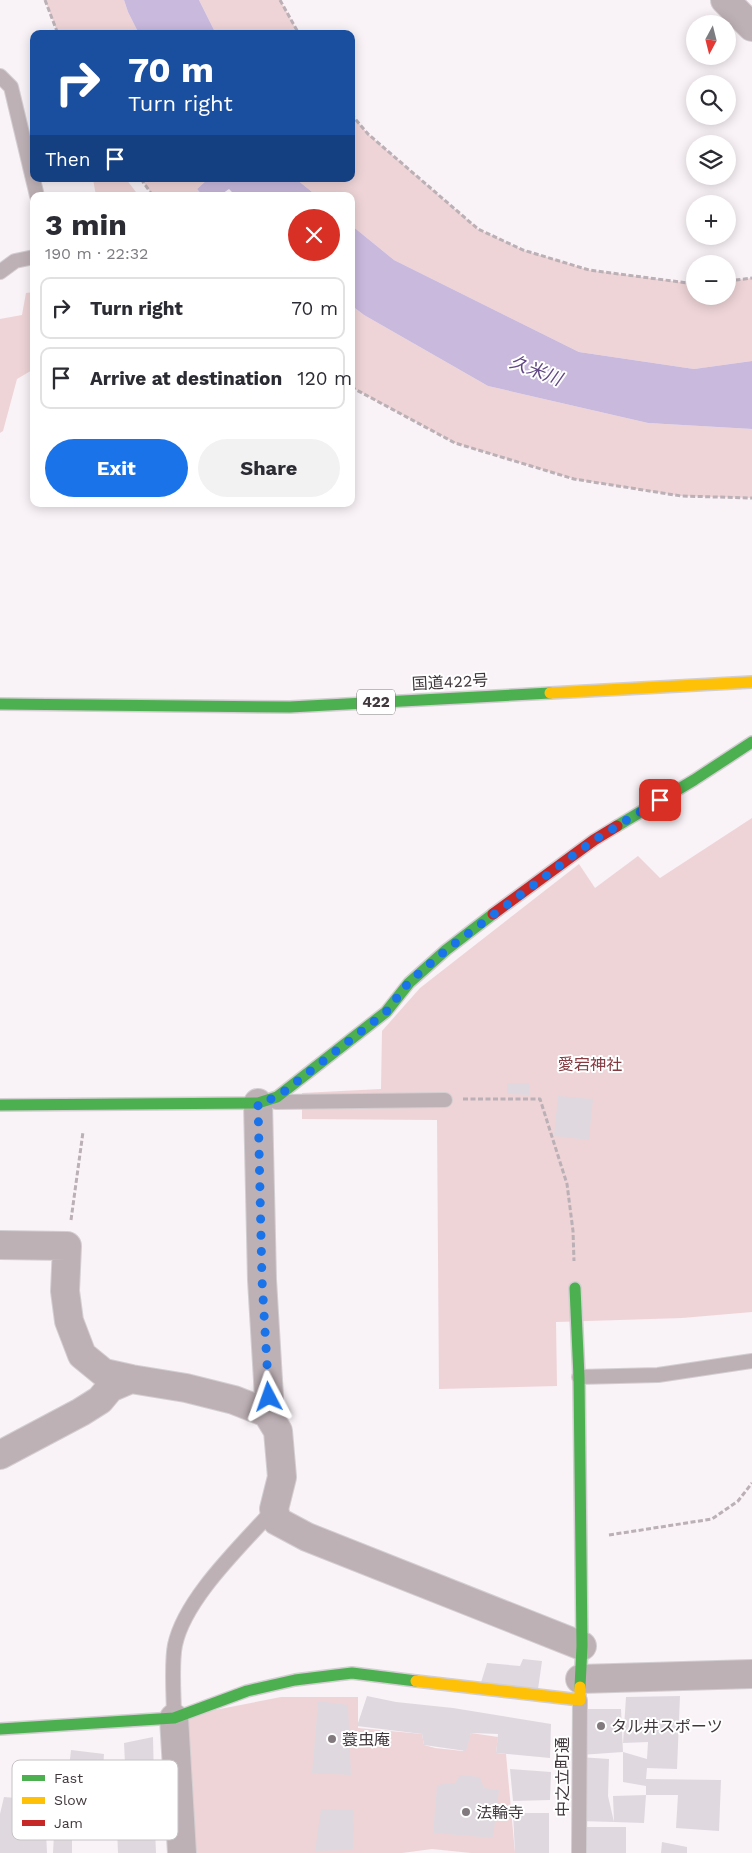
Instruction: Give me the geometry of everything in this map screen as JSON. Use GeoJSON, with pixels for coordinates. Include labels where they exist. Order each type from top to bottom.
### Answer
{"type":"FeatureCollection","features":[{"type":"Feature","properties":{"kind":"main road","name":"国道422号"},"geometry":{"type":"LineString","coordinates":[[0,704],[290,706],[752,682]]}},
{"type":"Feature","properties":{"kind":"main road"},"geometry":{"type":"LineString","coordinates":[[0,1106],[258,1103],[277,1097],[386,1012],[409,982],[446,950],[594,840],[694,780],[752,742]]}},
{"type":"Feature","properties":{"kind":"main road"},"geometry":{"type":"LineString","coordinates":[[0,1729],[174,1718],[247,1691],[295,1680],[352,1673],[580,1690],[582,1646],[579,1377],[575,1288]]}},
{"type":"Feature","properties":{"kind":"street"},"geometry":{"type":"LineString","coordinates":[[725,0],[752,27]]}},
{"type":"Feature","properties":{"kind":"street"},"geometry":{"type":"LineString","coordinates":[[258,1103],[262,1280],[269,1397],[267,1413]]}},
{"type":"Feature","properties":{"kind":"street"},"geometry":{"type":"LineString","coordinates":[[0,1245],[67,1246],[65,1291],[70,1321],[82,1355],[104,1373],[131,1380],[186,1388],[234,1400],[267,1413],[278,1431],[282,1477],[274,1509],[277,1520],[307,1537],[582,1646]]}},
{"type":"Feature","properties":{"kind":"street"},"geometry":{"type":"LineString","coordinates":[[0,1455],[81,1412],[100,1400],[110,1388],[131,1380]]}},
{"type":"Feature","properties":{"kind":"street"},"geometry":{"type":"LineString","coordinates":[[580,1690],[752,1674]]}},
{"type":"Feature","properties":{"kind":"street"},"geometry":{"type":"LineString","coordinates":[[174,1718],[176,1760]]}},
{"type":"Feature","properties":{"kind":"street"},"geometry":{"type":"LineString","coordinates":[[178,1786],[182,1853]]}},
{"type":"Feature","properties":{"kind":"lane"},"geometry":{"type":"LineString","coordinates":[[0,76],[11,88],[30,164]]}},
{"type":"Feature","properties":{"kind":"lane"},"geometry":{"type":"LineString","coordinates":[[0,272],[15,261],[30,258]]}},
{"type":"Feature","properties":{"kind":"lane"},"geometry":{"type":"LineString","coordinates":[[258,1103],[445,1100]]}},
{"type":"Feature","properties":{"kind":"lane"},"geometry":{"type":"LineString","coordinates":[[579,1377],[658,1375],[752,1361]]}},
{"type":"Feature","properties":{"kind":"lane"},"geometry":{"type":"LineString","coordinates":[[174,1718],[175,1648],[179,1630],[200,1592],[274,1509]]}},
{"type":"Feature","properties":{"kind":"lane","name":"中之立町通"},"geometry":{"type":"LineString","coordinates":[[579,1853],[580,1690]]}},
{"type":"Feature","properties":{"kind":"path"},"geometry":{"type":"LineString","coordinates":[[45,0],[56,30]]}},
{"type":"Feature","properties":{"kind":"path"},"geometry":{"type":"LineString","coordinates":[[280,0],[297,30]]}},
{"type":"Feature","properties":{"kind":"path"},"geometry":{"type":"LineString","coordinates":[[355,119],[368,134],[478,229],[523,250],[588,270],[686,283]]}},
{"type":"Feature","properties":{"kind":"path"},"geometry":{"type":"LineString","coordinates":[[736,280],[752,278]]}},
{"type":"Feature","properties":{"kind":"path"},"geometry":{"type":"LineString","coordinates":[[355,389],[455,444],[574,479],[681,496],[752,498]]}},
{"type":"Feature","properties":{"kind":"path"},"geometry":{"type":"LineString","coordinates":[[445,1100],[540,1099],[567,1184],[572,1231]]}},
{"type":"Feature","properties":{"kind":"path"},"geometry":{"type":"LineString","coordinates":[[67,1246],[87,1104]]}},
{"type":"Feature","properties":{"kind":"path"},"geometry":{"type":"LineString","coordinates":[[580,1539],[712,1519],[738,1500],[752,1483]]}},
{"type":"Feature","properties":{"kind":"green space"},"geometry":{"type":"Polygon","coordinates":[[[45,0],[124,0],[137,30],[56,30],[45,0]]]}},
{"type":"Feature","properties":{"kind":"green space"},"geometry":{"type":"Polygon","coordinates":[[[199,0],[280,0],[297,30],[214,30],[199,0]]]}},
{"type":"Feature","properties":{"kind":"green space"},"geometry":{"type":"Polygon","coordinates":[[[355,119],[368,134],[478,229],[523,250],[589,270],[686,283],[686,305],[736,305],[736,280],[752,278],[752,361],[694,369],[579,352],[394,260],[355,228],[355,192],[312,192],[300,182],[355,182],[355,119]]]}},
{"type":"Feature","properties":{"kind":"green space"},"geometry":{"type":"Polygon","coordinates":[[[94,182],[128,182],[136,192],[95,192],[94,182]]]}},
{"type":"Feature","properties":{"kind":"green space"},"geometry":{"type":"Polygon","coordinates":[[[143,182],[205,182],[197,189],[200,192],[150,192],[143,182]]]}},
{"type":"Feature","properties":{"kind":"green space"},"geometry":{"type":"Polygon","coordinates":[[[30,292],[30,371],[17,379],[3,431],[0,433],[0,319],[22,315],[26,293],[30,292]]]}},
{"type":"Feature","properties":{"kind":"green space"},"geometry":{"type":"Polygon","coordinates":[[[355,308],[488,386],[648,423],[752,429],[752,498],[681,496],[574,479],[455,443],[355,389],[355,308]]]}},
{"type":"Feature","properties":{"kind":"green space","name":"愛宕神社"},"geometry":{"type":"Polygon","coordinates":[[[752,818],[752,1312],[682,1318],[556,1322],[557,1386],[439,1389],[437,1120],[302,1119],[302,1093],[381,1089],[382,1031],[420,988],[579,864],[595,888],[638,856],[660,878],[752,818]]]}},
{"type":"Feature","properties":{"kind":"green space"},"geometry":{"type":"Polygon","coordinates":[[[281,1697],[358,1697],[358,1728],[422,1734],[424,1745],[463,1751],[471,1733],[498,1737],[496,1753],[506,1754],[515,1853],[471,1853],[432,1849],[402,1853],[182,1853],[178,1760],[176,1760],[174,1718],[281,1697]]]}},
{"type":"Feature","properties":{"kind":"water"},"geometry":{"type":"Polygon","coordinates":[[[124,0],[199,0],[214,30],[137,30],[124,0]]]}},
{"type":"Feature","properties":{"kind":"water"},"geometry":{"type":"Polygon","coordinates":[[[205,182],[300,182],[312,192],[232,192],[229,189],[225,192],[200,192],[197,189],[205,182]]]}},
{"type":"Feature","properties":{"kind":"water","name":"久米川"},"geometry":{"type":"Polygon","coordinates":[[[355,228],[394,260],[579,352],[694,369],[752,361],[752,429],[648,423],[488,386],[355,308],[355,228]]]}},
{"type":"Feature","properties":{"kind":"building"},"geometry":{"type":"Polygon","coordinates":[[[507,1083],[530,1083],[529,1095],[507,1094],[507,1083]]]}},
{"type":"Feature","properties":{"kind":"building","name":"愛宕神社"},"geometry":{"type":"Polygon","coordinates":[[[558,1096],[593,1099],[589,1140],[554,1136],[558,1096]]]}},
{"type":"Feature","properties":{"kind":"building"},"geometry":{"type":"Polygon","coordinates":[[[523,1659],[542,1661],[537,1696],[479,1689],[487,1663],[520,1666],[523,1659]]]}},
{"type":"Feature","properties":{"kind":"building"},"geometry":{"type":"Polygon","coordinates":[[[367,1696],[396,1702],[453,1708],[551,1724],[550,1758],[496,1753],[498,1734],[471,1733],[466,1751],[424,1745],[422,1734],[357,1726],[367,1696]]]}},
{"type":"Feature","properties":{"kind":"building"},"geometry":{"type":"Polygon","coordinates":[[[680,1696],[677,1769],[647,1768],[646,1779],[721,1780],[719,1831],[676,1828],[678,1795],[646,1795],[646,1786],[623,1782],[623,1752],[647,1759],[648,1742],[623,1743],[626,1697],[680,1696]]]}},
{"type":"Feature","properties":{"kind":"building","name":"蓑虫庵"},"geometry":{"type":"Polygon","coordinates":[[[318,1701],[348,1705],[351,1775],[312,1773],[318,1701]]]}},
{"type":"Feature","properties":{"kind":"building","name":"タル井スポーツ"},"geometry":{"type":"Polygon","coordinates":[[[580,1709],[621,1709],[623,1752],[580,1755],[580,1709]]]}},
{"type":"Feature","properties":{"kind":"building"},"geometry":{"type":"Polygon","coordinates":[[[153,1737],[154,1760],[125,1760],[124,1743],[153,1737]]]}},
{"type":"Feature","properties":{"kind":"building"},"geometry":{"type":"Polygon","coordinates":[[[71,1750],[104,1754],[104,1760],[70,1760],[71,1750]]]}},
{"type":"Feature","properties":{"kind":"building"},"geometry":{"type":"Polygon","coordinates":[[[579,1757],[609,1759],[608,1796],[614,1822],[579,1821],[579,1757]]]}},
{"type":"Feature","properties":{"kind":"building"},"geometry":{"type":"Polygon","coordinates":[[[510,1769],[551,1772],[550,1800],[513,1801],[510,1769]]]}},
{"type":"Feature","properties":{"kind":"building","name":"法輪寺"},"geometry":{"type":"Polygon","coordinates":[[[460,1775],[480,1777],[484,1788],[499,1790],[493,1838],[433,1833],[437,1785],[455,1783],[460,1775]]]}},
{"type":"Feature","properties":{"kind":"building"},"geometry":{"type":"Polygon","coordinates":[[[646,1795],[644,1823],[614,1822],[613,1796],[646,1795]]]}},
{"type":"Feature","properties":{"kind":"building"},"geometry":{"type":"Polygon","coordinates":[[[4,1797],[12,1798],[12,1840],[46,1840],[47,1853],[0,1853],[0,1814],[4,1797]]]}},
{"type":"Feature","properties":{"kind":"building"},"geometry":{"type":"Polygon","coordinates":[[[321,1809],[354,1810],[353,1850],[315,1851],[321,1809]]]}},
{"type":"Feature","properties":{"kind":"building"},"geometry":{"type":"Polygon","coordinates":[[[513,1813],[549,1813],[549,1853],[515,1853],[513,1813]]]}},
{"type":"Feature","properties":{"kind":"building"},"geometry":{"type":"Polygon","coordinates":[[[579,1827],[626,1827],[626,1853],[579,1853],[579,1827]]]}},
{"type":"Feature","properties":{"kind":"building"},"geometry":{"type":"Polygon","coordinates":[[[54,1840],[72,1840],[72,1853],[53,1853],[54,1840]]]}},
{"type":"Feature","properties":{"kind":"building"},"geometry":{"type":"Polygon","coordinates":[[[117,1840],[155,1840],[156,1853],[118,1853],[117,1840]]]}},
{"type":"Feature","properties":{"kind":"building"},"geometry":{"type":"Polygon","coordinates":[[[662,1842],[687,1847],[687,1853],[661,1853],[662,1842]]]}},
{"type":"Feature","properties":{"kind":"traffic: fast"},"geometry":{"type":"LineString","coordinates":[[0,704],[290,707],[550,693]]}},
{"type":"Feature","properties":{"kind":"traffic: fast"},"geometry":{"type":"LineString","coordinates":[[617,826],[694,780],[752,742]]}},
{"type":"Feature","properties":{"kind":"traffic: fast"},"geometry":{"type":"LineString","coordinates":[[0,1105],[258,1103],[277,1097],[386,1012],[409,983],[446,950],[493,914]]}},
{"type":"Feature","properties":{"kind":"traffic: fast"},"geometry":{"type":"LineString","coordinates":[[575,1288],[579,1377],[582,1646],[580,1687]]}},
{"type":"Feature","properties":{"kind":"traffic: fast"},"geometry":{"type":"LineString","coordinates":[[0,1729],[174,1718],[247,1691],[295,1680],[352,1673],[416,1681]]}},
{"type":"Feature","properties":{"kind":"traffic: slow"},"geometry":{"type":"LineString","coordinates":[[550,693],[752,682]]}},
{"type":"Feature","properties":{"kind":"traffic: slow"},"geometry":{"type":"LineString","coordinates":[[416,1681],[580,1700],[580,1687]]}},
{"type":"Feature","properties":{"kind":"traffic: jam"},"geometry":{"type":"LineString","coordinates":[[493,914],[594,840],[617,826]]}},
{"type":"Feature","properties":{"kind":"place","name":"タル井スポーツ"},"geometry":{"type":"Point","coordinates":[601,1726]}},
{"type":"Feature","properties":{"kind":"place","name":"蓑虫庵"},"geometry":{"type":"Point","coordinates":[332,1739]}},
{"type":"Feature","properties":{"kind":"place","name":"法輪寺"},"geometry":{"type":"Point","coordinates":[466,1812]}},
{"type":"Feature","properties":{"kind":"route"},"geometry":{"type":"LineString","coordinates":[[269,1397],[262,1280],[258,1103],[277,1097],[386,1012],[409,982],[446,950],[493,914],[594,840],[660,800]]}}]}
